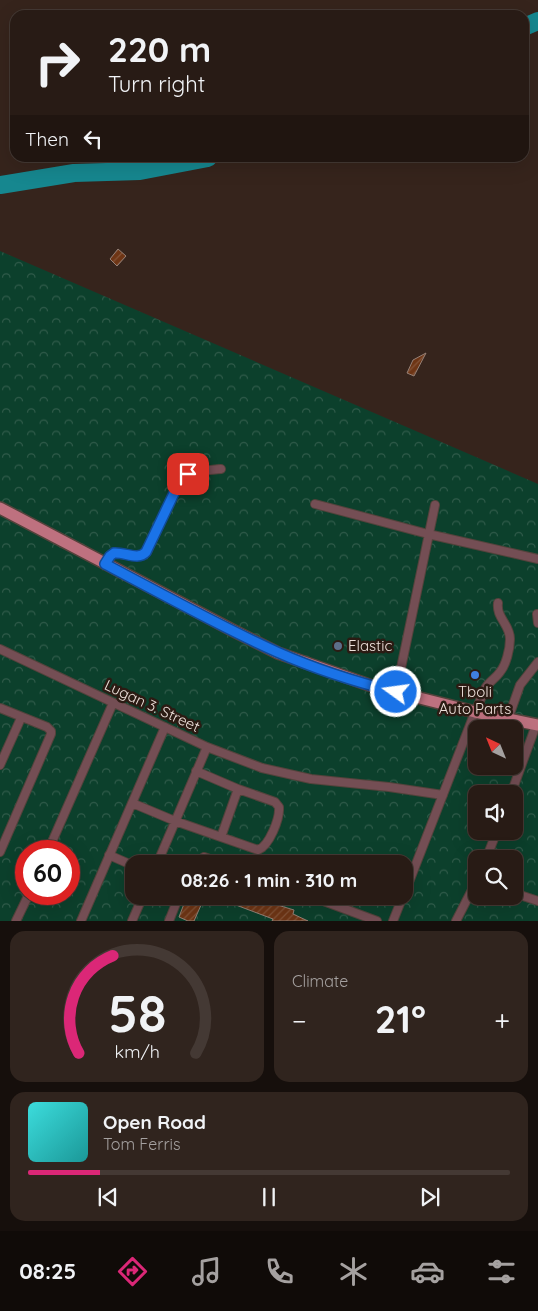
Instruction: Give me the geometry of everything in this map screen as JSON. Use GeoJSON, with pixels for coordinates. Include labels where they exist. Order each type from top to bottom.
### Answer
{"type":"FeatureCollection","features":[{"type":"Feature","properties":{"kind":"main road"},"geometry":{"type":"LineString","coordinates":[[0,508],[278,653],[329,672],[396,692],[537,725]]}},
{"type":"Feature","properties":{"kind":"street"},"geometry":{"type":"LineString","coordinates":[[105,564],[114,553],[138,557],[143,556],[177,487],[184,478],[196,471],[221,469]]}},
{"type":"Feature","properties":{"kind":"street"},"geometry":{"type":"LineString","coordinates":[[315,504],[428,534],[538,559]]}},
{"type":"Feature","properties":{"kind":"street"},"geometry":{"type":"LineString","coordinates":[[396,692],[435,506]]}},
{"type":"Feature","properties":{"kind":"street"},"geometry":{"type":"LineString","coordinates":[[413,871],[486,686],[499,673],[507,656],[510,639],[509,630],[499,616],[497,610],[498,603]]}},
{"type":"Feature","properties":{"kind":"street"},"geometry":{"type":"LineString","coordinates":[[537,614],[538,623]]}},
{"type":"Feature","properties":{"kind":"street","name":"Lugan 3. Street"},"geometry":{"type":"LineString","coordinates":[[0,648],[207,747],[262,768],[296,776],[443,795]]}},
{"type":"Feature","properties":{"kind":"street"},"geometry":{"type":"LineString","coordinates":[[508,719],[520,685],[538,662]]}},
{"type":"Feature","properties":{"kind":"street"},"geometry":{"type":"LineString","coordinates":[[53,840],[113,703]]}},
{"type":"Feature","properties":{"kind":"street"},"geometry":{"type":"LineString","coordinates":[[0,708],[21,718],[47,726],[51,734],[0,852]]}},
{"type":"Feature","properties":{"kind":"street"},"geometry":{"type":"LineString","coordinates":[[0,764],[21,718]]}},
{"type":"Feature","properties":{"kind":"street"},"geometry":{"type":"LineString","coordinates":[[515,785],[537,725]]}},
{"type":"Feature","properties":{"kind":"street"},"geometry":{"type":"LineString","coordinates":[[81,921],[164,727]]}},
{"type":"Feature","properties":{"kind":"street"},"geometry":{"type":"LineString","coordinates":[[161,855],[207,747]]}},
{"type":"Feature","properties":{"kind":"street"},"geometry":{"type":"LineString","coordinates":[[132,803],[175,821],[258,850],[262,849],[268,843],[279,815],[279,807],[275,802],[196,771]]}},
{"type":"Feature","properties":{"kind":"street"},"geometry":{"type":"LineString","coordinates":[[221,837],[238,789]]}},
{"type":"Feature","properties":{"kind":"street"},"geometry":{"type":"LineString","coordinates":[[110,855],[125,862]]}},
{"type":"Feature","properties":{"kind":"street"},"geometry":{"type":"LineString","coordinates":[[523,896],[538,901]]}},
{"type":"Feature","properties":{"kind":"street"},"geometry":{"type":"LineString","coordinates":[[456,921],[468,898]]}},
{"type":"Feature","properties":{"kind":"street"},"geometry":{"type":"LineString","coordinates":[[16,921],[24,905]]}},
{"type":"Feature","properties":{"kind":"street"},"geometry":{"type":"LineString","coordinates":[[132,921],[139,905]]}},
{"type":"Feature","properties":{"kind":"street"},"geometry":{"type":"LineString","coordinates":[[169,921],[175,905]]}},
{"type":"Feature","properties":{"kind":"street"},"geometry":{"type":"LineString","coordinates":[[334,905],[377,921]]}},
{"type":"Feature","properties":{"kind":"street"},"geometry":{"type":"LineString","coordinates":[[393,921],[399,905]]}},
{"type":"Feature","properties":{"kind":"green space"},"geometry":{"type":"Polygon","coordinates":[[[0,251],[538,484],[538,921],[0,921],[0,251]]]}},
{"type":"Feature","properties":{"kind":"building"},"geometry":{"type":"Polygon","coordinates":[[[118,249],[126,256],[117,266],[110,259],[118,249]]]}},
{"type":"Feature","properties":{"kind":"building"},"geometry":{"type":"Polygon","coordinates":[[[426,353],[414,376],[407,373],[413,360],[426,353]]]}},
{"type":"Feature","properties":{"kind":"building"},"geometry":{"type":"Polygon","coordinates":[[[184,905],[201,905],[194,921],[188,921],[179,917],[184,905]]]}},
{"type":"Feature","properties":{"kind":"building"},"geometry":{"type":"Polygon","coordinates":[[[236,905],[278,905],[294,910],[293,914],[308,921],[272,921],[273,919],[236,905]]]}},
{"type":"Feature","properties":{"kind":"waterway"},"geometry":{"type":"LineString","coordinates":[[529,25],[538,21]]}},
{"type":"Feature","properties":{"kind":"waterway"},"geometry":{"type":"LineString","coordinates":[[0,185],[74,173],[140,171],[187,162]]}},
{"type":"Feature","properties":{"kind":"place","name":"Elastic"},"geometry":{"type":"Point","coordinates":[338,646]}},
{"type":"Feature","properties":{"kind":"place","name":"Tboli Auto Parts"},"geometry":{"type":"Point","coordinates":[475,675]}},
{"type":"Feature","properties":{"kind":"route"},"geometry":{"type":"LineString","coordinates":[[188,474],[177,487],[143,556],[138,557],[119,552],[114,553],[105,564],[278,653],[320,669],[396,692]]}}]}
